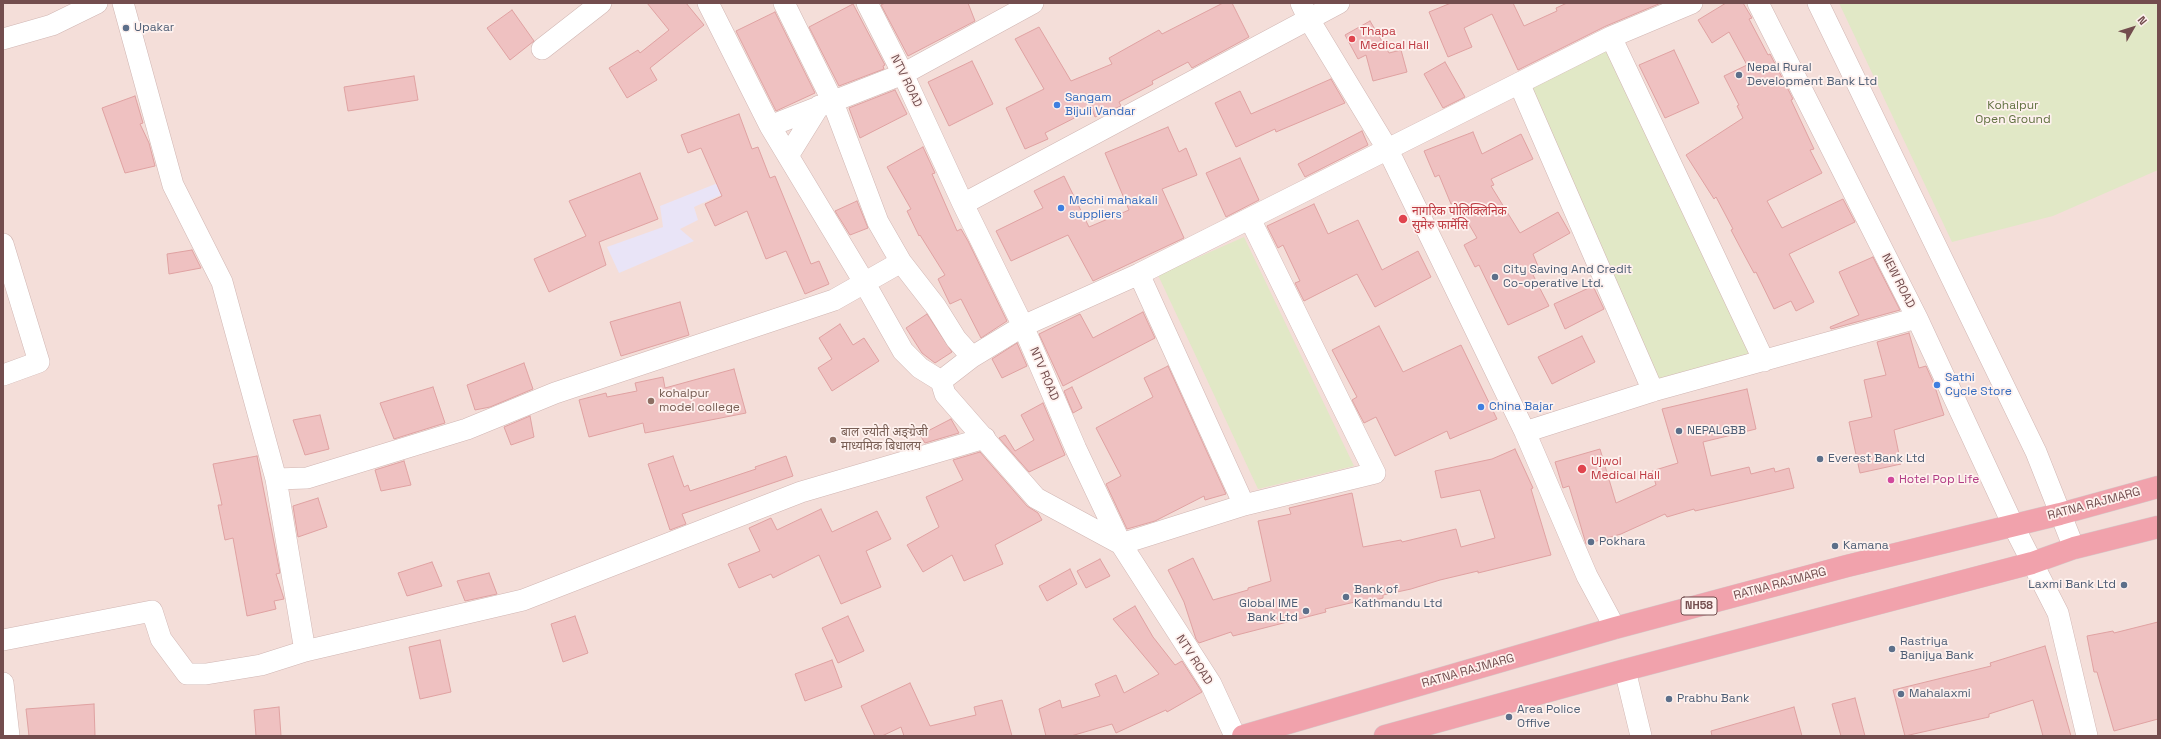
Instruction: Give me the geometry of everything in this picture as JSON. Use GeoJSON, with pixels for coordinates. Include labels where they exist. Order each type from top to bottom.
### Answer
{"type":"FeatureCollection","features":[{"type":"Feature","properties":{"kind":"highway","name":"RATNA RAJMARG"},"geometry":{"type":"LineString","coordinates":[[1243,736],[1615,628],[1847,566],[2060,514],[2158,487]]}},
{"type":"Feature","properties":{"kind":"highway"},"geometry":{"type":"LineString","coordinates":[[1385,736],[1625,670],[2032,563],[2074,548],[2158,527]]}},
{"type":"Feature","properties":{"kind":"street"},"geometry":{"type":"LineString","coordinates":[[3,39],[52,25],[97,3]]}},
{"type":"Feature","properties":{"kind":"street"},"geometry":{"type":"LineString","coordinates":[[123,3],[173,185],[222,282],[276,479],[305,651]]}},
{"type":"Feature","properties":{"kind":"street"},"geometry":{"type":"LineString","coordinates":[[542,49],[601,3]]}},
{"type":"Feature","properties":{"kind":"street"},"geometry":{"type":"LineString","coordinates":[[708,3],[770,126],[864,282],[903,351],[920,368],[941,381],[945,394],[986,438],[1036,498],[1122,544],[1244,505],[1375,473],[1250,219]]}},
{"type":"Feature","properties":{"kind":"street"},"geometry":{"type":"LineString","coordinates":[[784,3],[825,103],[878,222],[901,262],[936,307],[956,339],[972,356]]}},
{"type":"Feature","properties":{"kind":"street","name":"NTV ROAD"},"geometry":{"type":"LineString","coordinates":[[867,3],[903,74],[963,204],[1023,326],[1076,449],[1122,544],[1211,684],[1235,736]]}},
{"type":"Feature","properties":{"kind":"street"},"geometry":{"type":"LineString","coordinates":[[963,204],[1304,10],[1339,3]]}},
{"type":"Feature","properties":{"kind":"street"},"geometry":{"type":"LineString","coordinates":[[941,381],[972,356],[1023,326],[1139,274],[1611,38],[1692,3]]}},
{"type":"Feature","properties":{"kind":"street","name":"NEW ROAD"},"geometry":{"type":"LineString","coordinates":[[1758,3],[1917,318],[2013,525],[2058,613],[2087,736]]}},
{"type":"Feature","properties":{"kind":"street"},"geometry":{"type":"LineString","coordinates":[[1818,3],[2036,452],[2074,548]]}},
{"type":"Feature","properties":{"kind":"street"},"geometry":{"type":"LineString","coordinates":[[770,126],[825,103],[903,74],[1025,5]]}},
{"type":"Feature","properties":{"kind":"street"},"geometry":{"type":"LineString","coordinates":[[1304,10],[1388,150],[1525,432],[1587,576],[1615,628]]}},
{"type":"Feature","properties":{"kind":"street"},"geometry":{"type":"LineString","coordinates":[[1611,38],[1764,360]]}},
{"type":"Feature","properties":{"kind":"street"},"geometry":{"type":"LineString","coordinates":[[1519,83],[1653,391]]}},
{"type":"Feature","properties":{"kind":"street"},"geometry":{"type":"LineString","coordinates":[[788,156],[825,103]]}},
{"type":"Feature","properties":{"kind":"street"},"geometry":{"type":"LineString","coordinates":[[3,244],[39,362],[3,375]]}},
{"type":"Feature","properties":{"kind":"street"},"geometry":{"type":"LineString","coordinates":[[276,479],[307,478],[467,429],[555,393],[834,300],[901,262]]}},
{"type":"Feature","properties":{"kind":"street"},"geometry":{"type":"LineString","coordinates":[[1139,274],[1244,505]]}},
{"type":"Feature","properties":{"kind":"street"},"geometry":{"type":"LineString","coordinates":[[1525,432],[1653,391],[1917,318]]}},
{"type":"Feature","properties":{"kind":"street"},"geometry":{"type":"LineString","coordinates":[[3,640],[152,611],[161,639],[187,674],[206,674],[261,665],[305,651],[523,600],[801,492],[986,438]]}},
{"type":"Feature","properties":{"kind":"street"},"geometry":{"type":"LineString","coordinates":[[1625,670],[1642,736]]}},
{"type":"Feature","properties":{"kind":"street"},"geometry":{"type":"LineString","coordinates":[[3,684],[9,736]]}},
{"type":"Feature","properties":{"kind":"shaded area"},"geometry":{"type":"Polygon","coordinates":[[[3,3],[2158,3],[2158,736],[3,736],[3,3]]]}},
{"type":"Feature","properties":{"kind":"shaded area"},"geometry":{"type":"Polygon","coordinates":[[[758,167],[761,177],[694,207],[698,220],[680,229],[694,241],[619,273],[607,247],[663,227],[660,206],[758,167]]]}},
{"type":"Feature","properties":{"kind":"green space","name":"Kohalpur Open Ground"},"geometry":{"type":"Polygon","coordinates":[[[1839,3],[2158,3],[2158,170],[2053,216],[1952,242],[1839,3]]]}},
{"type":"Feature","properties":{"kind":"green space"},"geometry":{"type":"Polygon","coordinates":[[[1611,37],[1764,361],[1653,391],[1519,83],[1611,37]]]}},
{"type":"Feature","properties":{"kind":"green space"},"geometry":{"type":"Polygon","coordinates":[[[1244,237],[1354,466],[1258,489],[1158,275],[1244,237]]]}},
{"type":"Feature","properties":{"kind":"building"},"geometry":{"type":"Polygon","coordinates":[[[647,3],[686,3],[704,25],[650,68],[657,80],[627,98],[609,68],[638,50],[640,53],[669,30],[647,3]]]}},
{"type":"Feature","properties":{"kind":"building"},"geometry":{"type":"Polygon","coordinates":[[[885,3],[968,3],[975,21],[908,56],[881,5],[885,3]]]}},
{"type":"Feature","properties":{"kind":"building"},"geometry":{"type":"Polygon","coordinates":[[[1223,3],[1232,3],[1249,37],[1192,68],[1188,62],[1152,81],[1153,84],[1119,102],[1121,106],[1095,117],[1092,109],[1045,133],[1048,139],[1025,149],[1006,108],[1044,89],[1015,39],[1039,27],[1071,81],[1112,64],[1109,58],[1159,30],[1162,34],[1223,3]]]}},
{"type":"Feature","properties":{"kind":"building"},"geometry":{"type":"Polygon","coordinates":[[[1451,3],[1513,3],[1524,26],[1557,11],[1556,8],[1567,3],[1661,3],[1606,26],[1518,70],[1492,14],[1464,28],[1472,47],[1448,57],[1429,12],[1451,3]]]}},
{"type":"Feature","properties":{"kind":"building"},"geometry":{"type":"Polygon","coordinates":[[[1726,3],[1743,3],[1752,18],[1749,19],[1768,55],[1770,54],[1793,99],[1791,100],[1814,149],[1810,150],[1822,173],[1767,201],[1782,228],[1843,199],[1855,222],[1789,254],[1814,302],[1796,311],[1791,301],[1774,309],[1756,272],[1754,273],[1731,230],[1733,229],[1716,197],[1714,199],[1686,155],[1743,118],[1737,106],[1739,105],[1724,76],[1747,65],[1729,32],[1712,43],[1698,20],[1726,3]]]}},
{"type":"Feature","properties":{"kind":"building"},"geometry":{"type":"Polygon","coordinates":[[[853,4],[885,65],[883,66],[884,69],[839,86],[809,27],[853,4]]]}},
{"type":"Feature","properties":{"kind":"building"},"geometry":{"type":"Polygon","coordinates":[[[512,10],[534,41],[510,60],[487,28],[512,10]]]}},
{"type":"Feature","properties":{"kind":"building"},"geometry":{"type":"Polygon","coordinates":[[[775,12],[815,93],[776,111],[736,31],[775,12]]]}},
{"type":"Feature","properties":{"kind":"building"},"geometry":{"type":"Polygon","coordinates":[[[1370,21],[1389,53],[1401,50],[1407,72],[1373,81],[1366,55],[1358,59],[1345,35],[1370,21]]]}},
{"type":"Feature","properties":{"kind":"building"},"geometry":{"type":"Polygon","coordinates":[[[1674,50],[1699,103],[1665,118],[1639,65],[1674,50]]]}},
{"type":"Feature","properties":{"kind":"building"},"geometry":{"type":"Polygon","coordinates":[[[972,61],[993,104],[949,126],[928,82],[972,61]]]}},
{"type":"Feature","properties":{"kind":"building"},"geometry":{"type":"Polygon","coordinates":[[[1445,62],[1465,97],[1443,108],[1424,74],[1445,62]]]}},
{"type":"Feature","properties":{"kind":"building"},"geometry":{"type":"Polygon","coordinates":[[[414,76],[418,100],[348,111],[344,87],[414,76]]]}},
{"type":"Feature","properties":{"kind":"building"},"geometry":{"type":"Polygon","coordinates":[[[1331,79],[1345,103],[1276,132],[1275,129],[1236,147],[1215,103],[1240,91],[1251,114],[1331,79]]]}},
{"type":"Feature","properties":{"kind":"building"},"geometry":{"type":"Polygon","coordinates":[[[895,90],[907,114],[860,138],[849,108],[895,90]]]}},
{"type":"Feature","properties":{"kind":"building"},"geometry":{"type":"Polygon","coordinates":[[[135,96],[143,123],[140,124],[149,143],[155,166],[125,173],[102,108],[135,96]]]}},
{"type":"Feature","properties":{"kind":"building"},"geometry":{"type":"Polygon","coordinates":[[[739,114],[752,149],[758,147],[770,178],[775,176],[811,264],[819,261],[829,284],[805,294],[786,251],[766,259],[747,211],[715,226],[705,204],[722,196],[701,148],[688,153],[681,135],[739,114]]]}},
{"type":"Feature","properties":{"kind":"building"},"geometry":{"type":"Polygon","coordinates":[[[1168,127],[1179,152],[1186,148],[1197,175],[1162,189],[1184,238],[1093,281],[1068,235],[1011,261],[996,231],[1043,208],[1034,191],[1064,176],[1089,227],[1129,210],[1105,153],[1168,127]]]}},
{"type":"Feature","properties":{"kind":"building"},"geometry":{"type":"Polygon","coordinates":[[[1362,131],[1368,145],[1305,177],[1298,164],[1362,131]]]}},
{"type":"Feature","properties":{"kind":"building"},"geometry":{"type":"Polygon","coordinates":[[[1473,132],[1482,154],[1521,134],[1533,159],[1491,179],[1494,185],[1491,186],[1520,233],[1558,212],[1570,233],[1533,254],[1540,271],[1533,275],[1549,306],[1508,325],[1479,265],[1475,267],[1464,245],[1477,238],[1456,202],[1451,204],[1439,175],[1435,177],[1424,151],[1473,132]]]}},
{"type":"Feature","properties":{"kind":"building"},"geometry":{"type":"Polygon","coordinates":[[[923,147],[935,173],[932,174],[957,231],[961,229],[968,241],[1007,321],[981,338],[961,299],[950,304],[938,279],[945,275],[920,235],[919,236],[907,211],[911,209],[887,167],[923,147]]]}},
{"type":"Feature","properties":{"kind":"building"},"geometry":{"type":"Polygon","coordinates":[[[1240,158],[1259,200],[1226,217],[1206,173],[1240,158]]]}},
{"type":"Feature","properties":{"kind":"building"},"geometry":{"type":"Polygon","coordinates":[[[640,173],[658,219],[599,242],[606,265],[549,292],[534,259],[586,236],[569,201],[640,173]]]}},
{"type":"Feature","properties":{"kind":"building"},"geometry":{"type":"Polygon","coordinates":[[[857,201],[868,228],[850,235],[835,211],[857,201]]]}},
{"type":"Feature","properties":{"kind":"building"},"geometry":{"type":"Polygon","coordinates":[[[1314,204],[1328,234],[1358,220],[1382,270],[1418,251],[1431,277],[1375,307],[1357,274],[1304,301],[1295,283],[1300,281],[1283,245],[1278,248],[1267,226],[1314,204]]]}},
{"type":"Feature","properties":{"kind":"building"},"geometry":{"type":"Polygon","coordinates":[[[192,250],[201,268],[169,274],[167,254],[192,250]]]}},
{"type":"Feature","properties":{"kind":"building"},"geometry":{"type":"Polygon","coordinates":[[[1873,257],[1900,310],[1831,329],[1830,327],[1859,315],[1839,272],[1873,257]]]}},
{"type":"Feature","properties":{"kind":"building"},"geometry":{"type":"Polygon","coordinates":[[[1593,286],[1604,309],[1565,329],[1554,304],[1593,286]]]}},
{"type":"Feature","properties":{"kind":"building"},"geometry":{"type":"Polygon","coordinates":[[[680,302],[689,335],[621,356],[610,322],[680,302]]]}},
{"type":"Feature","properties":{"kind":"building"},"geometry":{"type":"Polygon","coordinates":[[[1143,312],[1155,338],[1063,386],[1039,334],[1080,314],[1093,338],[1143,312]]]}},
{"type":"Feature","properties":{"kind":"building"},"geometry":{"type":"Polygon","coordinates":[[[927,314],[952,352],[935,363],[922,353],[906,328],[927,314]]]}},
{"type":"Feature","properties":{"kind":"building"},"geometry":{"type":"Polygon","coordinates":[[[840,324],[853,345],[864,338],[879,361],[832,391],[818,368],[832,359],[819,338],[840,324]]]}},
{"type":"Feature","properties":{"kind":"building"},"geometry":{"type":"Polygon","coordinates":[[[1379,326],[1403,372],[1461,345],[1497,419],[1450,439],[1447,431],[1395,456],[1376,417],[1364,423],[1352,400],[1357,397],[1332,350],[1379,326]]]}},
{"type":"Feature","properties":{"kind":"building"},"geometry":{"type":"Polygon","coordinates":[[[1909,333],[1919,368],[1926,366],[1934,384],[1944,415],[1894,430],[1901,464],[1860,473],[1849,422],[1872,417],[1864,380],[1886,375],[1877,342],[1909,333]]]}},
{"type":"Feature","properties":{"kind":"building"},"geometry":{"type":"Polygon","coordinates":[[[1582,336],[1595,362],[1552,384],[1538,357],[1582,336]]]}},
{"type":"Feature","properties":{"kind":"building"},"geometry":{"type":"Polygon","coordinates":[[[1017,343],[1027,366],[1002,378],[992,359],[1017,343]]]}},
{"type":"Feature","properties":{"kind":"building"},"geometry":{"type":"Polygon","coordinates":[[[524,363],[533,389],[490,407],[475,410],[467,385],[524,363]]]}},
{"type":"Feature","properties":{"kind":"building"},"geometry":{"type":"Polygon","coordinates":[[[1168,366],[1226,494],[1205,500],[1204,496],[1155,521],[1127,529],[1106,484],[1121,476],[1096,428],[1153,397],[1144,378],[1168,366]]]}},
{"type":"Feature","properties":{"kind":"building"},"geometry":{"type":"Polygon","coordinates":[[[734,369],[746,413],[645,433],[643,423],[589,437],[579,400],[606,393],[607,397],[637,391],[635,383],[663,377],[665,388],[734,369]]]}},
{"type":"Feature","properties":{"kind":"building"},"geometry":{"type":"Polygon","coordinates":[[[433,387],[445,423],[394,439],[380,403],[433,387]]]}},
{"type":"Feature","properties":{"kind":"building"},"geometry":{"type":"Polygon","coordinates":[[[1072,387],[1082,408],[1073,413],[1064,391],[1072,387]]]}},
{"type":"Feature","properties":{"kind":"building"},"geometry":{"type":"Polygon","coordinates":[[[1747,389],[1756,429],[1703,442],[1711,476],[1749,467],[1751,474],[1774,468],[1775,472],[1789,468],[1794,488],[1695,511],[1694,509],[1667,517],[1665,514],[1621,534],[1586,544],[1569,486],[1563,488],[1555,462],[1600,449],[1616,503],[1656,485],[1652,471],[1678,463],[1662,409],[1747,389]]]}},
{"type":"Feature","properties":{"kind":"building"},"geometry":{"type":"Polygon","coordinates":[[[1043,403],[1065,455],[1029,472],[999,438],[1005,435],[1015,451],[1034,440],[1021,415],[1043,403]]]}},
{"type":"Feature","properties":{"kind":"building"},"geometry":{"type":"Polygon","coordinates":[[[320,415],[329,449],[305,455],[293,420],[320,415]]]}},
{"type":"Feature","properties":{"kind":"building"},"geometry":{"type":"Polygon","coordinates":[[[530,416],[534,437],[511,445],[504,427],[530,416]]]}},
{"type":"Feature","properties":{"kind":"building"},"geometry":{"type":"Polygon","coordinates":[[[951,419],[959,433],[925,443],[920,435],[951,419]]]}},
{"type":"Feature","properties":{"kind":"building"},"geometry":{"type":"Polygon","coordinates":[[[1515,449],[1533,488],[1531,489],[1551,555],[1478,573],[1478,571],[1440,580],[1411,589],[1383,595],[1383,598],[1359,604],[1359,601],[1325,609],[1326,612],[1233,636],[1231,632],[1199,643],[1196,639],[1184,602],[1168,570],[1193,558],[1213,600],[1248,590],[1248,588],[1271,581],[1258,521],[1291,514],[1289,508],[1352,493],[1363,547],[1401,540],[1402,542],[1456,529],[1461,547],[1495,538],[1480,490],[1441,498],[1435,471],[1492,459],[1515,449]]]}},
{"type":"Feature","properties":{"kind":"building"},"geometry":{"type":"Polygon","coordinates":[[[980,452],[1027,506],[1038,513],[1042,520],[995,545],[1003,564],[964,581],[952,555],[923,572],[907,545],[939,527],[926,497],[963,480],[953,460],[980,452]]]}},
{"type":"Feature","properties":{"kind":"building"},"geometry":{"type":"Polygon","coordinates":[[[257,456],[280,573],[276,574],[284,599],[274,601],[276,609],[247,616],[233,538],[225,540],[218,505],[222,505],[213,464],[257,456]]]}},
{"type":"Feature","properties":{"kind":"building"},"geometry":{"type":"Polygon","coordinates":[[[673,456],[684,487],[688,485],[690,491],[756,469],[755,467],[786,456],[793,476],[682,514],[686,524],[670,530],[648,464],[673,456]]]}},
{"type":"Feature","properties":{"kind":"building"},"geometry":{"type":"Polygon","coordinates":[[[404,461],[411,485],[381,491],[375,470],[404,461]]]}},
{"type":"Feature","properties":{"kind":"building"},"geometry":{"type":"Polygon","coordinates":[[[318,498],[327,527],[298,537],[293,506],[318,498]]]}},
{"type":"Feature","properties":{"kind":"building"},"geometry":{"type":"Polygon","coordinates":[[[821,509],[832,532],[877,511],[891,539],[866,551],[881,587],[841,604],[819,555],[773,578],[771,574],[739,588],[728,564],[760,551],[749,528],[771,518],[777,530],[821,509]]]}},
{"type":"Feature","properties":{"kind":"building"},"geometry":{"type":"Polygon","coordinates":[[[1100,559],[1110,576],[1086,588],[1077,571],[1100,559]]]}},
{"type":"Feature","properties":{"kind":"building"},"geometry":{"type":"Polygon","coordinates":[[[432,562],[442,586],[407,596],[398,573],[432,562]]]}},
{"type":"Feature","properties":{"kind":"building"},"geometry":{"type":"Polygon","coordinates":[[[1070,569],[1077,584],[1047,601],[1039,586],[1070,569]]]}},
{"type":"Feature","properties":{"kind":"building"},"geometry":{"type":"Polygon","coordinates":[[[489,573],[497,594],[465,601],[457,581],[489,573]]]}},
{"type":"Feature","properties":{"kind":"building"},"geometry":{"type":"Polygon","coordinates":[[[1135,606],[1153,637],[1175,665],[1182,661],[1202,692],[1167,712],[1166,710],[1116,733],[1112,724],[1071,736],[1046,736],[1039,709],[1060,700],[1062,708],[1100,696],[1095,684],[1116,675],[1124,693],[1159,674],[1113,619],[1135,606]]]}},
{"type":"Feature","properties":{"kind":"building"},"geometry":{"type":"Polygon","coordinates":[[[575,616],[588,653],[563,662],[551,624],[575,616]]]}},
{"type":"Feature","properties":{"kind":"building"},"geometry":{"type":"Polygon","coordinates":[[[848,616],[864,651],[838,663],[822,628],[848,616]]]}},
{"type":"Feature","properties":{"kind":"building"},"geometry":{"type":"Polygon","coordinates":[[[2158,622],[2158,719],[2114,731],[2097,672],[2094,672],[2087,636],[2113,631],[2114,633],[2158,622]]]}},
{"type":"Feature","properties":{"kind":"building"},"geometry":{"type":"Polygon","coordinates":[[[440,640],[451,692],[420,699],[409,647],[440,640]]]}},
{"type":"Feature","properties":{"kind":"building"},"geometry":{"type":"Polygon","coordinates":[[[2045,646],[2071,736],[2043,736],[2033,700],[1989,714],[1989,717],[1905,736],[1893,690],[1991,666],[1990,663],[2045,646]]]}},
{"type":"Feature","properties":{"kind":"building"},"geometry":{"type":"Polygon","coordinates":[[[832,660],[842,687],[805,701],[795,674],[832,660]]]}},
{"type":"Feature","properties":{"kind":"building"},"geometry":{"type":"Polygon","coordinates":[[[910,683],[930,726],[976,715],[974,707],[1002,700],[1012,736],[904,736],[901,727],[882,736],[875,736],[861,706],[910,683]]]}},
{"type":"Feature","properties":{"kind":"building"},"geometry":{"type":"Polygon","coordinates":[[[1855,698],[1865,736],[1841,736],[1832,704],[1855,698]]]}},
{"type":"Feature","properties":{"kind":"building"},"geometry":{"type":"Polygon","coordinates":[[[94,704],[95,736],[29,736],[26,709],[94,704]]]}},
{"type":"Feature","properties":{"kind":"building"},"geometry":{"type":"Polygon","coordinates":[[[279,707],[281,736],[256,736],[254,710],[279,707]]]}},
{"type":"Feature","properties":{"kind":"building"},"geometry":{"type":"Polygon","coordinates":[[[1794,707],[1802,736],[1712,736],[1711,731],[1794,707]]]}},
{"type":"Feature","properties":{"kind":"place","name":"Upakar"},"geometry":{"type":"Point","coordinates":[126,28]}},
{"type":"Feature","properties":{"kind":"place","name":"Thapa Medical Hall"},"geometry":{"type":"Point","coordinates":[1352,39]}},
{"type":"Feature","properties":{"kind":"place","name":"Nepal Rural Development Bank Ltd"},"geometry":{"type":"Point","coordinates":[1739,75]}},
{"type":"Feature","properties":{"kind":"place","name":"Sangam Bijuli Vandar"},"geometry":{"type":"Point","coordinates":[1057,105]}},
{"type":"Feature","properties":{"kind":"place","name":"Mechi mahakali suppliers"},"geometry":{"type":"Point","coordinates":[1061,208]}},
{"type":"Feature","properties":{"kind":"place","name":"नागरिक पोलिक्लिनिक सुमेरु फार्मेसि"},"geometry":{"type":"Point","coordinates":[1403,219]}},
{"type":"Feature","properties":{"kind":"place","name":"City Saving And Credit Co-operative Ltd."},"geometry":{"type":"Point","coordinates":[1495,277]}},
{"type":"Feature","properties":{"kind":"place","name":"Sathi Cycle Store"},"geometry":{"type":"Point","coordinates":[1937,385]}},
{"type":"Feature","properties":{"kind":"place","name":"kohalpur model college"},"geometry":{"type":"Point","coordinates":[651,401]}},
{"type":"Feature","properties":{"kind":"place","name":"China Bajar"},"geometry":{"type":"Point","coordinates":[1481,407]}},
{"type":"Feature","properties":{"kind":"place","name":"NEPALGBB"},"geometry":{"type":"Point","coordinates":[1679,431]}},
{"type":"Feature","properties":{"kind":"place","name":"बाल ज्योती अङ्ग्रेजी माध्यमिक बिधालय"},"geometry":{"type":"Point","coordinates":[833,440]}},
{"type":"Feature","properties":{"kind":"place","name":"Everest Bank Ltd"},"geometry":{"type":"Point","coordinates":[1820,459]}},
{"type":"Feature","properties":{"kind":"place","name":"Ujwol Medical Hall"},"geometry":{"type":"Point","coordinates":[1582,469]}},
{"type":"Feature","properties":{"kind":"place","name":"Hotel Pop Life"},"geometry":{"type":"Point","coordinates":[1891,480]}},
{"type":"Feature","properties":{"kind":"place","name":"Pokhara"},"geometry":{"type":"Point","coordinates":[1591,542]}},
{"type":"Feature","properties":{"kind":"place","name":"Kamana"},"geometry":{"type":"Point","coordinates":[1835,546]}},
{"type":"Feature","properties":{"kind":"place","name":"Laxmi Bank Ltd"},"geometry":{"type":"Point","coordinates":[2124,585]}},
{"type":"Feature","properties":{"kind":"place","name":"Bank of Kathmandu Ltd"},"geometry":{"type":"Point","coordinates":[1346,597]}},
{"type":"Feature","properties":{"kind":"place","name":"Global IME Bank Ltd"},"geometry":{"type":"Point","coordinates":[1306,611]}},
{"type":"Feature","properties":{"kind":"place","name":"Rastriya Banijya Bank"},"geometry":{"type":"Point","coordinates":[1892,649]}},
{"type":"Feature","properties":{"kind":"place","name":"Mahalaxmi"},"geometry":{"type":"Point","coordinates":[1901,694]}},
{"type":"Feature","properties":{"kind":"place","name":"Prabhu Bank"},"geometry":{"type":"Point","coordinates":[1669,699]}},
{"type":"Feature","properties":{"kind":"place","name":"Area Police Offive"},"geometry":{"type":"Point","coordinates":[1509,717]}}]}
